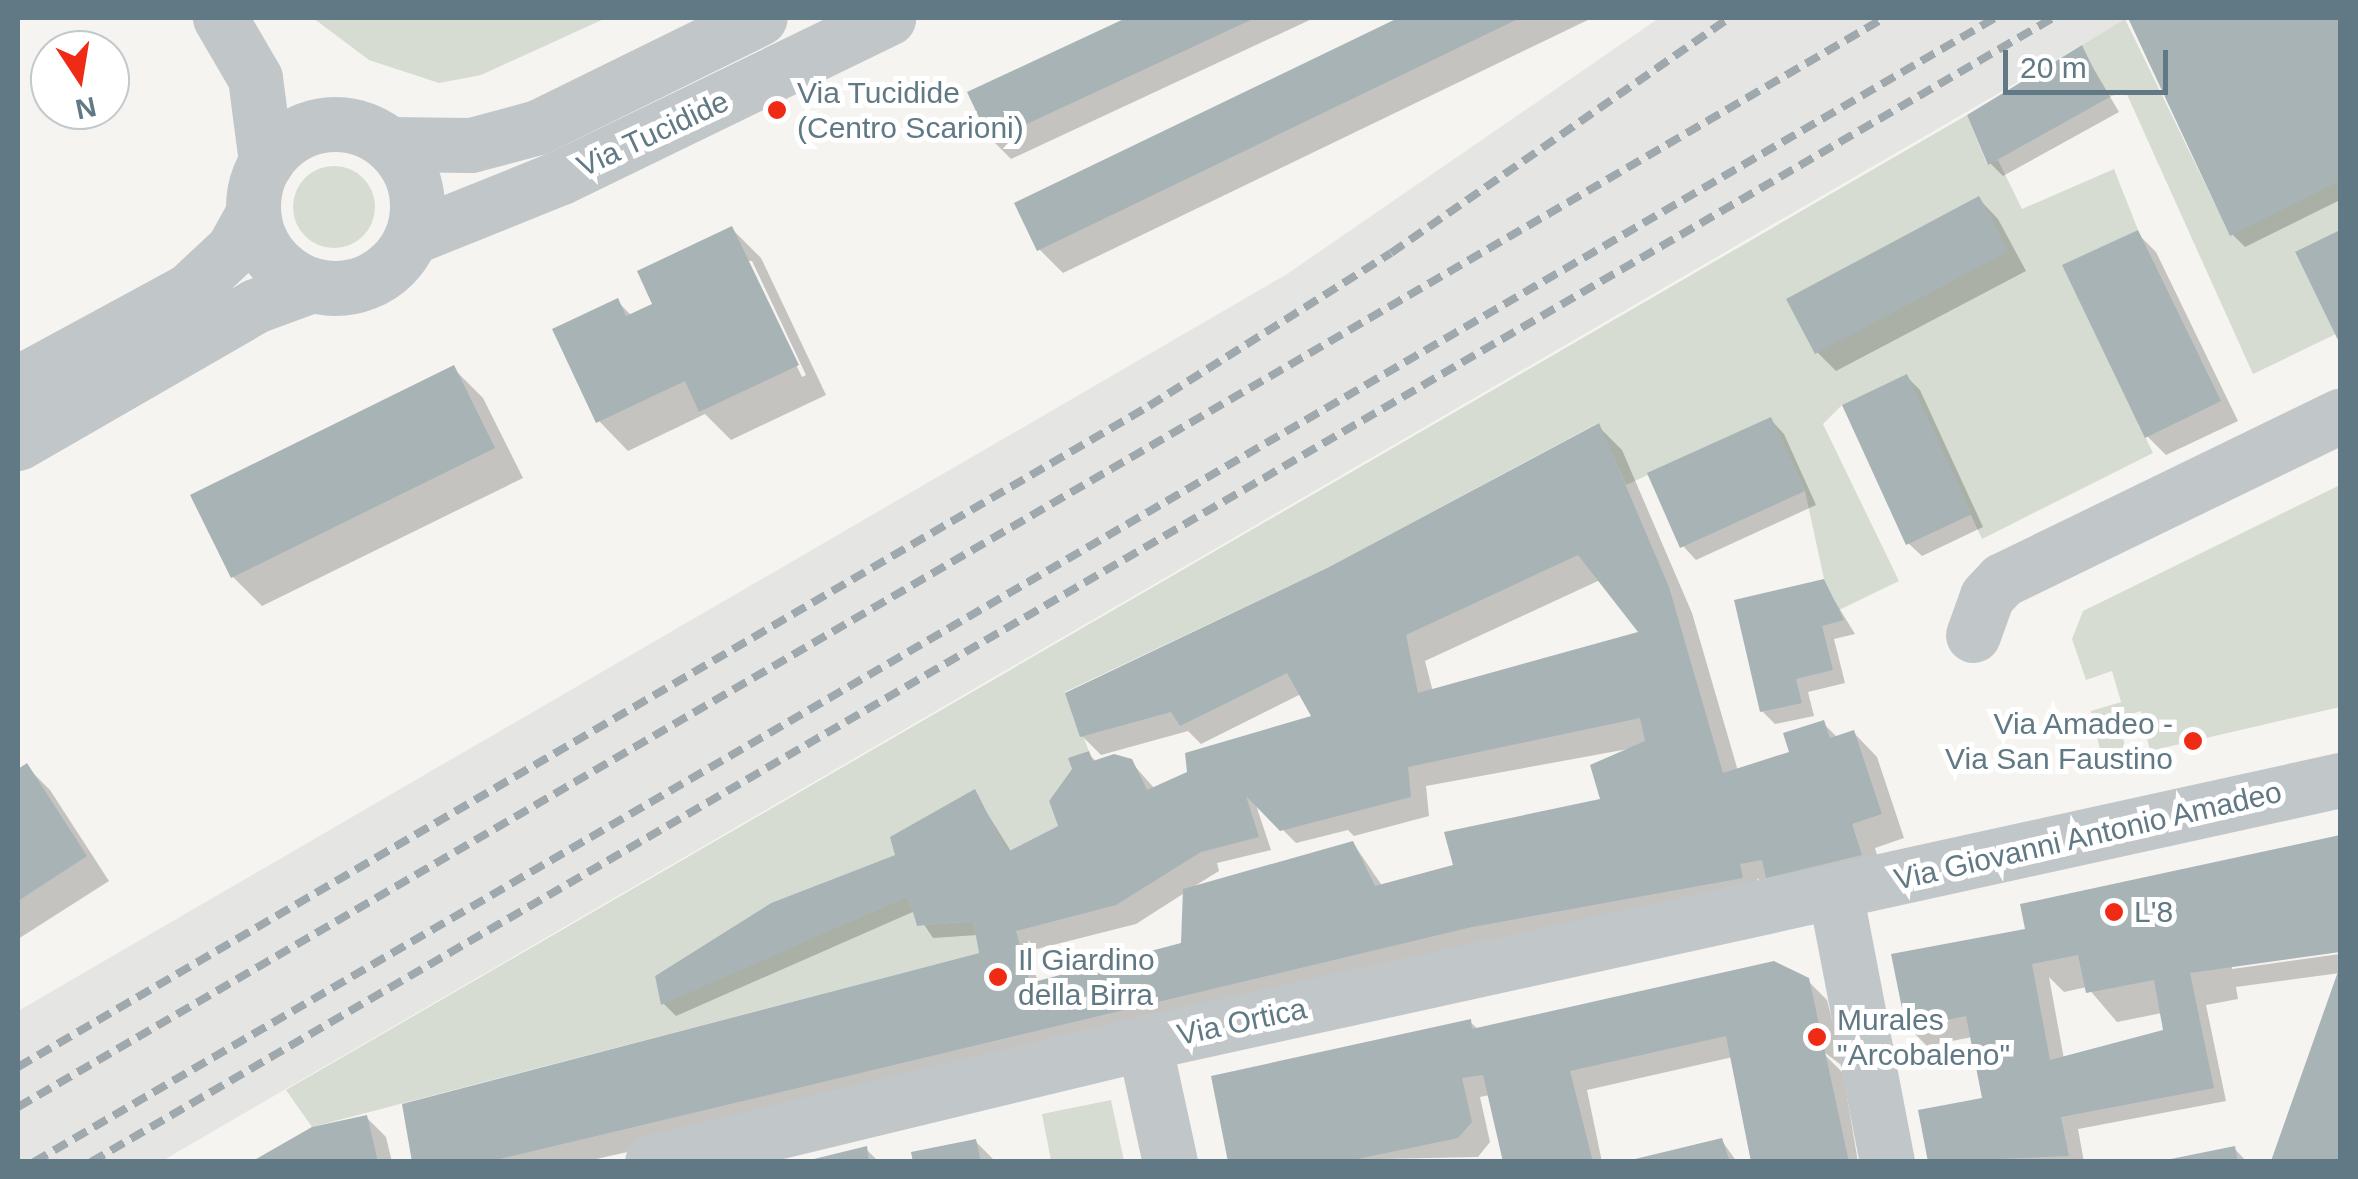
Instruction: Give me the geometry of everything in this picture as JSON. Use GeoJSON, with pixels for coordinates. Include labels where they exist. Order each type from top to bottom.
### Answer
{"type":"FeatureCollection","features":[{"type":"Feature","properties":{"kind":"street"},"geometry":{"type":"LineString","coordinates":[[220,18],[255,78],[259,187],[268,254],[312,285]]}},
{"type":"Feature","properties":{"kind":"street","name":"Via Tucidide"},"geometry":{"type":"LineString","coordinates":[[255,78],[330,124],[362,129],[390,144],[471,145],[538,127],[760,18]]}},
{"type":"Feature","properties":{"kind":"street","name":"Via Tucidide"},"geometry":{"type":"LineString","coordinates":[[18,442],[255,306],[312,285],[371,280],[395,263],[412,237],[559,178],[888,18]]}},
{"type":"Feature","properties":{"kind":"street"},"geometry":{"type":"LineString","coordinates":[[18,383],[189,290],[233,249],[259,187],[290,138],[330,124]]}},
{"type":"Feature","properties":{"kind":"street"},"geometry":{"type":"LineString","coordinates":[[390,144],[416,188],[412,237]]}},
{"type":"Feature","properties":{"kind":"street"},"geometry":{"type":"LineString","coordinates":[[1973,635],[1987,596],[2002,580],[2340,416]]}},
{"type":"Feature","properties":{"kind":"street","name":"Via Giovanni Antonio Amadeo"},"geometry":{"type":"LineString","coordinates":[[1835,892],[2340,780]]}},
{"type":"Feature","properties":{"kind":"street"},"geometry":{"type":"LineString","coordinates":[[1835,892],[1887,1162]]}},
{"type":"Feature","properties":{"kind":"street","name":"Via Ortica"},"geometry":{"type":"LineString","coordinates":[[652,1162],[1144,1043],[1835,892]]}},
{"type":"Feature","properties":{"kind":"street"},"geometry":{"type":"LineString","coordinates":[[1144,1043],[1170,1162]]}},
{"type":"Feature","properties":{"kind":"shaded area"},"geometry":{"type":"Polygon","coordinates":[[[313,18],[606,18],[481,75],[439,83],[369,60],[313,18]]]}},
{"type":"Feature","properties":{"kind":"shaded area"},"geometry":{"type":"Polygon","coordinates":[[[1659,18],[2128,18],[162,1161],[18,1161],[18,1011],[1287,274],[1659,18]]]}},
{"type":"Feature","properties":{"kind":"shaded area"},"geometry":{"type":"Polygon","coordinates":[[[2125,19],[2230,235],[2340,180],[2340,230],[2295,253],[2336,334],[2253,374],[2125,90],[2108,98],[2082,45],[2125,19]]]}},
{"type":"Feature","properties":{"kind":"shaded area"},"geometry":{"type":"Polygon","coordinates":[[[1967,115],[1987,164],[1998,160],[2022,209],[2114,169],[2138,230],[2063,266],[2153,453],[1982,539],[1907,375],[1842,405],[1823,424],[1899,581],[1839,610],[1824,579],[1805,491],[1771,418],[1626,485],[1598,423],[1329,567],[1065,692],[1089,751],[1069,758],[1072,769],[1049,801],[1058,826],[1007,852],[975,790],[895,855],[771,903],[655,976],[662,1004],[908,896],[917,926],[973,921],[979,953],[312,1127],[286,1090],[1967,115]]]}},
{"type":"Feature","properties":{"kind":"shaded area"},"geometry":{"type":"Polygon","coordinates":[[[326,166],[342,166],[368,184],[375,207],[372,223],[363,236],[342,248],[326,248],[300,230],[293,215],[293,199],[311,173],[326,166]]]}},
{"type":"Feature","properties":{"kind":"shaded area"},"geometry":{"type":"Polygon","coordinates":[[[2340,485],[2340,707],[2150,751],[2141,711],[2119,718],[2127,756],[2103,762],[2091,711],[2121,702],[2112,671],[2086,680],[2072,639],[2083,611],[2340,485]]]}},
{"type":"Feature","properties":{"kind":"shaded area"},"geometry":{"type":"Polygon","coordinates":[[[1111,1100],[1124,1161],[1051,1161],[1042,1114],[1111,1100]]]}},
{"type":"Feature","properties":{"kind":"building"},"geometry":{"type":"Polygon","coordinates":[[[1126,18],[1255,18],[990,141],[967,92],[1126,18]]]}},
{"type":"Feature","properties":{"kind":"building"},"geometry":{"type":"Polygon","coordinates":[[[1398,18],[1520,18],[1037,251],[1014,203],[1398,18]]]}},
{"type":"Feature","properties":{"kind":"building"},"geometry":{"type":"Polygon","coordinates":[[[2128,18],[2340,18],[2340,180],[2230,236],[2128,18]]]}},
{"type":"Feature","properties":{"kind":"building"},"geometry":{"type":"Polygon","coordinates":[[[2082,45],[2108,98],[1988,165],[1967,115],[2082,45]]]}},
{"type":"Feature","properties":{"kind":"building"},"geometry":{"type":"Polygon","coordinates":[[[1979,196],[2009,251],[1815,354],[1786,299],[1979,196]]]}},
{"type":"Feature","properties":{"kind":"building"},"geometry":{"type":"Polygon","coordinates":[[[732,226],[799,365],[699,412],[685,381],[596,423],[552,329],[618,298],[626,316],[652,304],[637,271],[732,226]]]}},
{"type":"Feature","properties":{"kind":"building"},"geometry":{"type":"Polygon","coordinates":[[[2138,230],[2221,401],[2145,438],[2062,265],[2138,230]]]}},
{"type":"Feature","properties":{"kind":"building"},"geometry":{"type":"Polygon","coordinates":[[[2340,230],[2340,344],[2295,252],[2340,230]]]}},
{"type":"Feature","properties":{"kind":"building"},"geometry":{"type":"Polygon","coordinates":[[[454,365],[495,448],[231,578],[190,495],[454,365]]]}},
{"type":"Feature","properties":{"kind":"building"},"geometry":{"type":"Polygon","coordinates":[[[1907,374],[1972,514],[1906,545],[1842,405],[1907,374]]]}},
{"type":"Feature","properties":{"kind":"building"},"geometry":{"type":"Polygon","coordinates":[[[1771,417],[1805,491],[1680,548],[1647,473],[1771,417]]]}},
{"type":"Feature","properties":{"kind":"building"},"geometry":{"type":"Polygon","coordinates":[[[1599,423],[1669,587],[1723,773],[1789,752],[1783,733],[1824,720],[1830,738],[1854,730],[1882,814],[1852,824],[1862,855],[1766,878],[1762,860],[1740,864],[1743,878],[1472,927],[487,1162],[412,1162],[402,1104],[979,953],[973,921],[917,926],[908,896],[661,1005],[655,976],[771,903],[895,855],[890,837],[975,789],[1007,852],[1058,826],[1049,801],[1072,769],[1068,758],[1089,751],[1093,761],[1114,754],[1132,759],[1147,790],[1187,772],[1185,753],[1311,716],[1287,673],[1180,726],[1171,712],[1080,737],[1065,693],[1329,567],[1599,423]],[[1578,555],[1406,635],[1418,693],[1638,632],[1578,555]],[[1640,718],[1408,767],[1411,797],[1280,831],[1246,796],[1259,837],[1201,852],[1116,905],[1016,931],[1030,983],[1181,943],[1183,889],[1353,841],[1375,886],[1453,865],[1444,832],[1600,799],[1590,765],[1645,741],[1640,718]]]}},
{"type":"Feature","properties":{"kind":"building"},"geometry":{"type":"Polygon","coordinates":[[[1824,579],[1844,620],[1822,626],[1833,670],[1796,679],[1802,703],[1760,712],[1734,600],[1824,579]]]}},
{"type":"Feature","properties":{"kind":"building"},"geometry":{"type":"Polygon","coordinates":[[[27,763],[87,856],[18,901],[18,769],[27,763]]]}},
{"type":"Feature","properties":{"kind":"building"},"geometry":{"type":"Polygon","coordinates":[[[2340,835],[2340,952],[2190,973],[2214,1088],[2061,1117],[2069,1156],[1928,1162],[1918,1110],[1982,1098],[1966,1016],[1906,1028],[1891,954],[2025,929],[2020,904],[2340,835]],[[2078,955],[2032,964],[2050,1060],[2163,1030],[2154,980],[2086,993],[2078,955]]]}},
{"type":"Feature","properties":{"kind":"building"},"geometry":{"type":"Polygon","coordinates":[[[1774,961],[1809,978],[1849,1162],[1751,1162],[1726,1036],[1570,1071],[1593,1162],[1503,1162],[1483,1075],[1462,1078],[1472,1122],[1458,1138],[1343,1162],[1228,1162],[1211,1076],[1471,1019],[1472,1029],[1774,961]]]}},
{"type":"Feature","properties":{"kind":"building"},"geometry":{"type":"Polygon","coordinates":[[[2340,966],[2340,1162],[2271,1161],[2340,966]]]}},
{"type":"Feature","properties":{"kind":"building"},"geometry":{"type":"Polygon","coordinates":[[[367,1115],[378,1162],[251,1162],[312,1127],[367,1115]]]}},
{"type":"Feature","properties":{"kind":"building"},"geometry":{"type":"Polygon","coordinates":[[[1722,1138],[1730,1162],[1631,1162],[1631,1160],[1722,1138]]]}},
{"type":"Feature","properties":{"kind":"building"},"geometry":{"type":"Polygon","coordinates":[[[976,1139],[981,1162],[913,1162],[911,1152],[976,1139]]]}},
{"type":"Feature","properties":{"kind":"building"},"geometry":{"type":"Polygon","coordinates":[[[867,1146],[869,1162],[810,1162],[810,1160],[867,1146]]]}},
{"type":"Feature","properties":{"kind":"building"},"geometry":{"type":"Polygon","coordinates":[[[2235,1146],[2238,1162],[2166,1162],[2166,1160],[2235,1146]]]}},
{"type":"Feature","properties":{"kind":"railway"},"geometry":{"type":"LineString","coordinates":[[18,1067],[1149,406],[1391,253],[1729,18]]}},
{"type":"Feature","properties":{"kind":"railway"},"geometry":{"type":"LineString","coordinates":[[18,1107],[1884,18]]}},
{"type":"Feature","properties":{"kind":"railway"},"geometry":{"type":"LineString","coordinates":[[34,1162],[1995,18]]}},
{"type":"Feature","properties":{"kind":"railway"},"geometry":{"type":"LineString","coordinates":[[91,1162],[2053,18]]}},
{"type":"Feature","properties":{"kind":"place","name":"Via Tucidide (Centro Scarioni)"},"geometry":{"type":"Point","coordinates":[777,110]}},
{"type":"Feature","properties":{"kind":"place","name":"Via Amadeo - Via San Faustino"},"geometry":{"type":"Point","coordinates":[2193,741]}},
{"type":"Feature","properties":{"kind":"place","name":"L'8"},"geometry":{"type":"Point","coordinates":[2114,912]}},
{"type":"Feature","properties":{"kind":"place","name":"Il Giardino della Birra"},"geometry":{"type":"Point","coordinates":[998,977]}},
{"type":"Feature","properties":{"kind":"place","name":"Murales \"Arcobaleno\""},"geometry":{"type":"Point","coordinates":[1817,1037]}}]}
